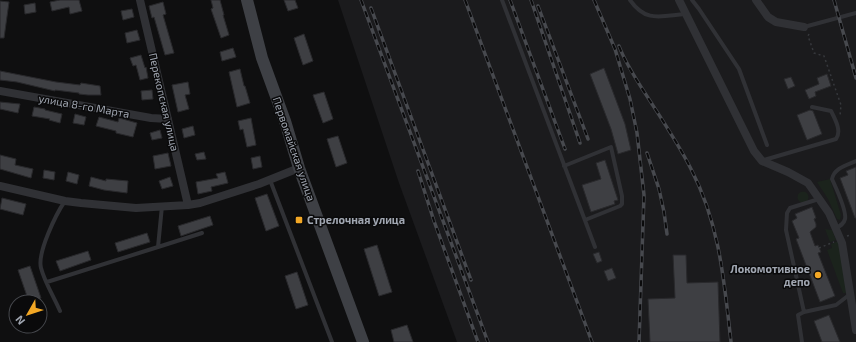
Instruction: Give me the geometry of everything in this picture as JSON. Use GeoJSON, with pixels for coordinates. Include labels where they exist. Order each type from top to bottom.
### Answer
{"type":"FeatureCollection","features":[{"type":"Feature","properties":{"kind":"main road","name":"Первомайская улица"},"geometry":{"type":"LineString","coordinates":[[247,0],[262,58],[285,121],[299,168],[363,342]]}},
{"type":"Feature","properties":{"kind":"street","name":"Перекопская улица"},"geometry":{"type":"LineString","coordinates":[[140,0],[188,205]]}},
{"type":"Feature","properties":{"kind":"street"},"geometry":{"type":"LineString","coordinates":[[679,0],[754,151],[762,161],[788,172],[808,183],[820,198],[829,213],[842,243],[850,282],[849,295],[856,330]]}},
{"type":"Feature","properties":{"kind":"street"},"geometry":{"type":"LineString","coordinates":[[756,0],[768,17],[776,22],[804,27]]}},
{"type":"Feature","properties":{"kind":"street","name":"улица 8-го Марта"},"geometry":{"type":"LineString","coordinates":[[0,91],[151,118],[168,119]]}},
{"type":"Feature","properties":{"kind":"street"},"geometry":{"type":"LineString","coordinates":[[0,186],[65,201],[136,208],[188,205],[200,203],[270,180],[299,168]]}},
{"type":"Feature","properties":{"kind":"lane"},"geometry":{"type":"LineString","coordinates":[[502,0],[595,247]]}},
{"type":"Feature","properties":{"kind":"lane"},"geometry":{"type":"LineString","coordinates":[[630,0],[640,12],[646,15],[655,17],[685,14]]}},
{"type":"Feature","properties":{"kind":"lane"},"geometry":{"type":"LineString","coordinates":[[692,0],[739,68],[767,145]]}},
{"type":"Feature","properties":{"kind":"lane"},"geometry":{"type":"LineString","coordinates":[[804,27],[856,13]]}},
{"type":"Feature","properties":{"kind":"lane"},"geometry":{"type":"LineString","coordinates":[[762,161],[836,139],[839,129],[832,111],[812,107]]}},
{"type":"Feature","properties":{"kind":"lane"},"geometry":{"type":"LineString","coordinates":[[564,166],[610,147],[622,196],[622,204],[585,220]]}},
{"type":"Feature","properties":{"kind":"lane"},"geometry":{"type":"LineString","coordinates":[[836,228],[842,225],[846,214],[832,179],[833,175],[840,168],[856,161]]}},
{"type":"Feature","properties":{"kind":"lane"},"geometry":{"type":"LineString","coordinates":[[270,180],[332,342]]}},
{"type":"Feature","properties":{"kind":"lane"},"geometry":{"type":"LineString","coordinates":[[804,312],[786,230],[787,213],[790,208],[820,198]]}},
{"type":"Feature","properties":{"kind":"lane"},"geometry":{"type":"LineString","coordinates":[[60,311],[40,267],[42,253],[58,211],[65,201]]}},
{"type":"Feature","properties":{"kind":"lane"},"geometry":{"type":"LineString","coordinates":[[158,247],[162,206]]}},
{"type":"Feature","properties":{"kind":"lane"},"geometry":{"type":"LineString","coordinates":[[47,282],[202,233]]}},
{"type":"Feature","properties":{"kind":"lane"},"geometry":{"type":"LineString","coordinates":[[802,342],[798,315],[804,312],[836,305],[849,295]]}},
{"type":"Feature","properties":{"kind":"path"},"geometry":{"type":"LineString","coordinates":[[808,36],[814,53],[824,56],[836,89],[841,105],[839,129]]}},
{"type":"Feature","properties":{"kind":"shaded area"},"geometry":{"type":"Polygon","coordinates":[[[338,0],[856,0],[856,342],[457,342],[399,183],[338,0]]]}},
{"type":"Feature","properties":{"kind":"shaded area"},"geometry":{"type":"Polygon","coordinates":[[[830,179],[841,215],[840,220],[837,219],[828,199],[817,182],[830,179]]]}},
{"type":"Feature","properties":{"kind":"shaded area"},"geometry":{"type":"Polygon","coordinates":[[[801,192],[805,192],[807,193],[807,201],[801,202],[798,199],[798,195],[801,192]]]}},
{"type":"Feature","properties":{"kind":"shaded area"},"geometry":{"type":"Polygon","coordinates":[[[825,229],[832,230],[836,240],[830,242],[825,229]]]}},
{"type":"Feature","properties":{"kind":"shaded area"},"geometry":{"type":"Polygon","coordinates":[[[838,241],[847,293],[843,293],[827,250],[832,248],[831,244],[838,241]]]}},
{"type":"Feature","properties":{"kind":"building"},"geometry":{"type":"Polygon","coordinates":[[[60,0],[79,0],[82,11],[70,14],[69,7],[52,11],[50,2],[60,0]]]}},
{"type":"Feature","properties":{"kind":"building"},"geometry":{"type":"Polygon","coordinates":[[[211,0],[220,0],[229,35],[221,38],[211,9],[213,8],[211,0]]]}},
{"type":"Feature","properties":{"kind":"building"},"geometry":{"type":"Polygon","coordinates":[[[284,0],[295,0],[298,8],[288,11],[284,0]]]}},
{"type":"Feature","properties":{"kind":"building"},"geometry":{"type":"Polygon","coordinates":[[[0,1],[9,2],[4,38],[0,38],[0,1]]]}},
{"type":"Feature","properties":{"kind":"building"},"geometry":{"type":"Polygon","coordinates":[[[163,2],[166,14],[163,15],[174,53],[165,55],[154,17],[152,18],[149,6],[163,2]]]}},
{"type":"Feature","properties":{"kind":"building"},"geometry":{"type":"Polygon","coordinates":[[[35,3],[36,12],[25,14],[24,5],[35,3]]]}},
{"type":"Feature","properties":{"kind":"building"},"geometry":{"type":"Polygon","coordinates":[[[132,9],[134,17],[123,20],[121,11],[132,9]]]}},
{"type":"Feature","properties":{"kind":"building"},"geometry":{"type":"Polygon","coordinates":[[[137,30],[140,40],[127,43],[125,33],[137,30]]]}},
{"type":"Feature","properties":{"kind":"building"},"geometry":{"type":"Polygon","coordinates":[[[304,34],[313,61],[303,65],[294,38],[304,34]]]}},
{"type":"Feature","properties":{"kind":"building"},"geometry":{"type":"Polygon","coordinates":[[[233,48],[236,57],[222,61],[220,52],[233,48]]]}},
{"type":"Feature","properties":{"kind":"building"},"geometry":{"type":"Polygon","coordinates":[[[141,55],[145,68],[146,67],[148,78],[140,80],[136,65],[133,66],[130,58],[141,55]]]}},
{"type":"Feature","properties":{"kind":"building"},"geometry":{"type":"Polygon","coordinates":[[[604,68],[625,124],[631,150],[618,154],[611,129],[590,74],[604,68]]]}},
{"type":"Feature","properties":{"kind":"building"},"geometry":{"type":"Polygon","coordinates":[[[240,69],[250,103],[237,107],[229,72],[240,69]]]}},
{"type":"Feature","properties":{"kind":"building"},"geometry":{"type":"Polygon","coordinates":[[[0,71],[56,82],[80,85],[81,83],[100,86],[101,95],[55,91],[17,82],[0,80],[0,71]]]}},
{"type":"Feature","properties":{"kind":"building"},"geometry":{"type":"Polygon","coordinates":[[[827,74],[831,86],[815,92],[816,96],[809,99],[805,90],[819,84],[817,78],[827,74]]]}},
{"type":"Feature","properties":{"kind":"building"},"geometry":{"type":"Polygon","coordinates":[[[791,77],[795,86],[788,89],[784,79],[791,77]]]}},
{"type":"Feature","properties":{"kind":"building"},"geometry":{"type":"Polygon","coordinates":[[[188,82],[190,94],[185,95],[189,109],[178,112],[172,85],[188,82]]]}},
{"type":"Feature","properties":{"kind":"building"},"geometry":{"type":"Polygon","coordinates":[[[152,90],[153,99],[142,100],[141,91],[152,90]]]}},
{"type":"Feature","properties":{"kind":"building"},"geometry":{"type":"Polygon","coordinates":[[[324,92],[333,119],[323,123],[313,95],[324,92]]]}},
{"type":"Feature","properties":{"kind":"building"},"geometry":{"type":"Polygon","coordinates":[[[0,102],[20,104],[18,113],[0,109],[0,102]]]}},
{"type":"Feature","properties":{"kind":"building"},"geometry":{"type":"Polygon","coordinates":[[[34,107],[62,114],[60,123],[49,120],[50,119],[32,116],[34,107]]]}},
{"type":"Feature","properties":{"kind":"building"},"geometry":{"type":"Polygon","coordinates":[[[810,110],[813,111],[822,134],[807,140],[797,115],[810,110]]]}},
{"type":"Feature","properties":{"kind":"building"},"geometry":{"type":"Polygon","coordinates":[[[75,114],[86,117],[84,125],[73,123],[75,114]]]}},
{"type":"Feature","properties":{"kind":"building"},"geometry":{"type":"Polygon","coordinates":[[[99,117],[118,122],[119,118],[137,123],[133,137],[96,126],[99,117]]]}},
{"type":"Feature","properties":{"kind":"building"},"geometry":{"type":"Polygon","coordinates":[[[251,118],[256,145],[247,147],[243,129],[240,130],[238,121],[251,118]]]}},
{"type":"Feature","properties":{"kind":"building"},"geometry":{"type":"Polygon","coordinates":[[[193,126],[195,135],[184,138],[182,129],[193,126]]]}},
{"type":"Feature","properties":{"kind":"building"},"geometry":{"type":"Polygon","coordinates":[[[160,130],[162,138],[152,140],[150,133],[160,130]]]}},
{"type":"Feature","properties":{"kind":"building"},"geometry":{"type":"Polygon","coordinates":[[[338,136],[347,163],[336,167],[327,139],[338,136]]]}},
{"type":"Feature","properties":{"kind":"building"},"geometry":{"type":"Polygon","coordinates":[[[204,152],[206,159],[197,160],[195,154],[204,152]]]}},
{"type":"Feature","properties":{"kind":"building"},"geometry":{"type":"Polygon","coordinates":[[[168,153],[171,166],[155,169],[153,156],[168,153]]]}},
{"type":"Feature","properties":{"kind":"building"},"geometry":{"type":"Polygon","coordinates":[[[0,155],[16,159],[15,165],[33,169],[31,178],[0,169],[0,155]]]}},
{"type":"Feature","properties":{"kind":"building"},"geometry":{"type":"Polygon","coordinates":[[[260,156],[262,167],[253,169],[251,158],[260,156]]]}},
{"type":"Feature","properties":{"kind":"building"},"geometry":{"type":"Polygon","coordinates":[[[605,160],[618,200],[614,201],[615,204],[591,212],[582,185],[601,179],[596,163],[605,160]]]}},
{"type":"Feature","properties":{"kind":"building"},"geometry":{"type":"Polygon","coordinates":[[[856,167],[855,218],[840,178],[848,175],[846,171],[856,167]]]}},
{"type":"Feature","properties":{"kind":"building"},"geometry":{"type":"Polygon","coordinates":[[[44,170],[55,172],[54,180],[43,178],[44,170]]]}},
{"type":"Feature","properties":{"kind":"building"},"geometry":{"type":"Polygon","coordinates":[[[68,172],[79,175],[77,184],[66,181],[68,172]]]}},
{"type":"Feature","properties":{"kind":"building"},"geometry":{"type":"Polygon","coordinates":[[[225,172],[228,183],[211,187],[212,191],[198,194],[196,182],[218,178],[216,174],[225,172]]]}},
{"type":"Feature","properties":{"kind":"building"},"geometry":{"type":"Polygon","coordinates":[[[91,177],[106,181],[106,179],[128,181],[127,193],[104,190],[89,186],[91,177]]]}},
{"type":"Feature","properties":{"kind":"building"},"geometry":{"type":"Polygon","coordinates":[[[170,177],[173,186],[162,189],[159,181],[170,177]]]}},
{"type":"Feature","properties":{"kind":"building"},"geometry":{"type":"Polygon","coordinates":[[[267,194],[279,226],[266,231],[255,198],[267,194]]]}},
{"type":"Feature","properties":{"kind":"building"},"geometry":{"type":"Polygon","coordinates":[[[2,198],[26,204],[23,215],[0,209],[2,198]]]}},
{"type":"Feature","properties":{"kind":"building","name":"Локомотивное депо"},"geometry":{"type":"Polygon","coordinates":[[[812,207],[816,218],[814,219],[816,227],[810,232],[815,246],[818,245],[821,252],[818,253],[835,296],[820,302],[796,239],[799,238],[792,221],[797,218],[795,214],[812,207]]]}},
{"type":"Feature","properties":{"kind":"building"},"geometry":{"type":"Polygon","coordinates":[[[210,216],[213,225],[181,236],[178,226],[210,216]]]}},
{"type":"Feature","properties":{"kind":"building"},"geometry":{"type":"Polygon","coordinates":[[[147,233],[150,242],[118,252],[115,243],[147,233]]]}},
{"type":"Feature","properties":{"kind":"building"},"geometry":{"type":"Polygon","coordinates":[[[377,245],[392,292],[379,296],[364,249],[377,245]]]}},
{"type":"Feature","properties":{"kind":"building"},"geometry":{"type":"Polygon","coordinates":[[[88,251],[91,260],[60,271],[56,261],[88,251]]]}},
{"type":"Feature","properties":{"kind":"building"},"geometry":{"type":"Polygon","coordinates":[[[599,252],[602,261],[597,263],[593,254],[599,252]]]}},
{"type":"Feature","properties":{"kind":"building"},"geometry":{"type":"Polygon","coordinates":[[[673,255],[686,255],[687,283],[718,282],[720,342],[650,342],[648,299],[675,298],[673,255]]]}},
{"type":"Feature","properties":{"kind":"building"},"geometry":{"type":"Polygon","coordinates":[[[30,266],[40,294],[26,294],[18,270],[30,266]]]}},
{"type":"Feature","properties":{"kind":"building"},"geometry":{"type":"Polygon","coordinates":[[[612,268],[616,278],[608,281],[604,271],[612,268]]]}},
{"type":"Feature","properties":{"kind":"building"},"geometry":{"type":"Polygon","coordinates":[[[297,272],[308,305],[296,309],[285,276],[297,272]]]}},
{"type":"Feature","properties":{"kind":"building"},"geometry":{"type":"Polygon","coordinates":[[[829,315],[840,342],[822,342],[814,321],[829,315]]]}},
{"type":"Feature","properties":{"kind":"building"},"geometry":{"type":"Polygon","coordinates":[[[407,325],[413,342],[394,342],[391,330],[407,325]]]}},
{"type":"Feature","properties":{"kind":"railway"},"geometry":{"type":"LineString","coordinates":[[361,0],[488,342]]}},
{"type":"Feature","properties":{"kind":"railway"},"geometry":{"type":"LineString","coordinates":[[465,0],[592,342]]}},
{"type":"Feature","properties":{"kind":"railway"},"geometry":{"type":"LineString","coordinates":[[510,0],[565,149]]}},
{"type":"Feature","properties":{"kind":"railway"},"geometry":{"type":"LineString","coordinates":[[531,0],[580,143]]}},
{"type":"Feature","properties":{"kind":"railway"},"geometry":{"type":"LineString","coordinates":[[594,0],[615,49],[630,99],[637,133],[644,195],[639,342]]}},
{"type":"Feature","properties":{"kind":"railway"},"geometry":{"type":"LineString","coordinates":[[834,0],[856,78]]}},
{"type":"Feature","properties":{"kind":"railway"},"geometry":{"type":"LineString","coordinates":[[538,6],[588,139]]}},
{"type":"Feature","properties":{"kind":"railway"},"geometry":{"type":"LineString","coordinates":[[371,8],[471,280]]}},
{"type":"Feature","properties":{"kind":"railway"},"geometry":{"type":"LineString","coordinates":[[619,46],[634,76],[682,152],[701,190],[715,232],[723,275],[731,342]]}},
{"type":"Feature","properties":{"kind":"railway"},"geometry":{"type":"LineString","coordinates":[[647,153],[659,189],[667,234]]}},
{"type":"Feature","properties":{"kind":"railway"},"geometry":{"type":"LineString","coordinates":[[418,171],[434,221],[478,342]]}},
{"type":"Feature","properties":{"kind":"place","name":"Стрелочная улица"},"geometry":{"type":"Point","coordinates":[299,220]}},
{"type":"Feature","properties":{"kind":"place","name":"Локомотивное депо"},"geometry":{"type":"Point","coordinates":[818,275]}}]}
